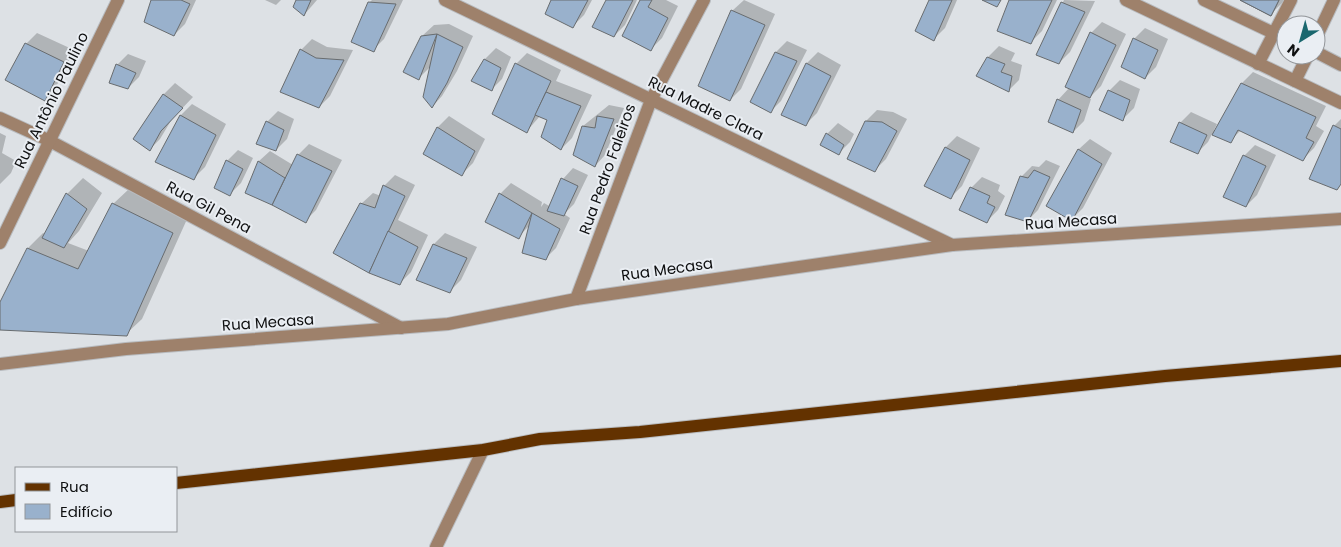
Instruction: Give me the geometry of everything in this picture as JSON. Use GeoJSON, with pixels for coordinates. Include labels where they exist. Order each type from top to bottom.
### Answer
{"type":"FeatureCollection","features":[{"type":"Feature","properties":{"kind":"main road"},"geometry":{"type":"LineString","coordinates":[[178,483],[483,450],[540,439],[640,432],[1165,376],[1341,361]]}},
{"type":"Feature","properties":{"kind":"main road"},"geometry":{"type":"LineString","coordinates":[[0,502],[15,500]]}},
{"type":"Feature","properties":{"kind":"street","name":"Rua Antônio Paulino"},"geometry":{"type":"LineString","coordinates":[[0,243],[48,140],[118,0]]}},
{"type":"Feature","properties":{"kind":"street","name":"Rua Madre Clara"},"geometry":{"type":"LineString","coordinates":[[445,0],[952,245]]}},
{"type":"Feature","properties":{"kind":"street","name":"Rua Pedro Faleiros"},"geometry":{"type":"LineString","coordinates":[[576,299],[651,100],[704,0]]}},
{"type":"Feature","properties":{"kind":"street"},"geometry":{"type":"LineString","coordinates":[[1126,0],[1341,103]]}},
{"type":"Feature","properties":{"kind":"street"},"geometry":{"type":"LineString","coordinates":[[1204,0],[1274,33]]}},
{"type":"Feature","properties":{"kind":"street"},"geometry":{"type":"LineString","coordinates":[[1258,64],[1291,0]]}},
{"type":"Feature","properties":{"kind":"street"},"geometry":{"type":"LineString","coordinates":[[1326,17],[1334,0]]}},
{"type":"Feature","properties":{"kind":"street"},"geometry":{"type":"LineString","coordinates":[[1326,57],[1341,65]]}},
{"type":"Feature","properties":{"kind":"street"},"geometry":{"type":"LineString","coordinates":[[1295,81],[1303,65]]}},
{"type":"Feature","properties":{"kind":"street","name":"Rua Gil Pena"},"geometry":{"type":"LineString","coordinates":[[0,118],[48,140],[402,328]]}},
{"type":"Feature","properties":{"kind":"street","name":"Rua Mecasa"},"geometry":{"type":"LineString","coordinates":[[0,364],[136,348],[402,328],[488,318],[576,299],[952,245],[1341,218]]}},
{"type":"Feature","properties":{"kind":"street"},"geometry":{"type":"LineString","coordinates":[[436,547],[483,450]]}},
{"type":"Feature","properties":{"kind":"building"},"geometry":{"type":"Polygon","coordinates":[[[151,0],[181,0],[190,4],[174,36],[144,22],[151,0]]]}},
{"type":"Feature","properties":{"kind":"building"},"geometry":{"type":"Polygon","coordinates":[[[296,0],[311,0],[304,16],[293,7],[296,0]]]}},
{"type":"Feature","properties":{"kind":"building"},"geometry":{"type":"Polygon","coordinates":[[[551,0],[588,0],[573,28],[545,14],[551,0]]]}},
{"type":"Feature","properties":{"kind":"building"},"geometry":{"type":"Polygon","coordinates":[[[606,0],[633,0],[614,37],[592,27],[606,0]]]}},
{"type":"Feature","properties":{"kind":"building"},"geometry":{"type":"Polygon","coordinates":[[[640,0],[652,0],[648,7],[668,18],[651,51],[622,36],[640,0]]]}},
{"type":"Feature","properties":{"kind":"building"},"geometry":{"type":"Polygon","coordinates":[[[929,0],[952,0],[934,41],[915,31],[929,0]]]}},
{"type":"Feature","properties":{"kind":"building"},"geometry":{"type":"Polygon","coordinates":[[[982,0],[1001,0],[997,7],[982,0]]]}},
{"type":"Feature","properties":{"kind":"building"},"geometry":{"type":"Polygon","coordinates":[[[1009,0],[1052,0],[1031,44],[997,31],[1009,0]]]}},
{"type":"Feature","properties":{"kind":"building"},"geometry":{"type":"Polygon","coordinates":[[[1240,0],[1279,0],[1271,16],[1240,0]]]}},
{"type":"Feature","properties":{"kind":"building"},"geometry":{"type":"Polygon","coordinates":[[[1240,0],[1279,0],[1271,16],[1240,0]]]}},
{"type":"Feature","properties":{"kind":"building"},"geometry":{"type":"Polygon","coordinates":[[[368,2],[396,4],[374,52],[351,42],[368,2]]]}},
{"type":"Feature","properties":{"kind":"building"},"geometry":{"type":"Polygon","coordinates":[[[1061,2],[1085,12],[1059,64],[1036,55],[1061,2]]]}},
{"type":"Feature","properties":{"kind":"building"},"geometry":{"type":"Polygon","coordinates":[[[731,10],[765,25],[730,101],[698,86],[731,10]]]}},
{"type":"Feature","properties":{"kind":"building"},"geometry":{"type":"Polygon","coordinates":[[[1090,32],[1116,45],[1090,98],[1065,87],[1090,32]]]}},
{"type":"Feature","properties":{"kind":"building"},"geometry":{"type":"Polygon","coordinates":[[[437,34],[463,47],[447,83],[432,108],[423,97],[437,34]]]}},
{"type":"Feature","properties":{"kind":"building"},"geometry":{"type":"Polygon","coordinates":[[[437,34],[419,80],[403,72],[421,36],[437,34]]]}},
{"type":"Feature","properties":{"kind":"building"},"geometry":{"type":"Polygon","coordinates":[[[1133,38],[1158,50],[1145,79],[1121,67],[1133,38]]]}},
{"type":"Feature","properties":{"kind":"building"},"geometry":{"type":"Polygon","coordinates":[[[25,43],[64,62],[45,101],[5,80],[25,43]]]}},
{"type":"Feature","properties":{"kind":"building"},"geometry":{"type":"Polygon","coordinates":[[[300,49],[316,58],[344,60],[319,108],[280,92],[300,49]]]}},
{"type":"Feature","properties":{"kind":"building"},"geometry":{"type":"Polygon","coordinates":[[[775,52],[797,61],[771,113],[750,102],[775,52]]]}},
{"type":"Feature","properties":{"kind":"building"},"geometry":{"type":"Polygon","coordinates":[[[987,57],[1005,64],[1001,72],[1012,76],[1009,92],[976,76],[987,57]]]}},
{"type":"Feature","properties":{"kind":"building"},"geometry":{"type":"Polygon","coordinates":[[[484,59],[501,68],[492,91],[471,81],[484,59]]]}},
{"type":"Feature","properties":{"kind":"building"},"geometry":{"type":"Polygon","coordinates":[[[515,63],[551,81],[527,133],[492,114],[515,63]]]}},
{"type":"Feature","properties":{"kind":"building"},"geometry":{"type":"Polygon","coordinates":[[[806,63],[831,76],[806,126],[781,115],[806,63]]]}},
{"type":"Feature","properties":{"kind":"building"},"geometry":{"type":"Polygon","coordinates":[[[116,64],[136,73],[128,89],[109,83],[116,64]]]}},
{"type":"Feature","properties":{"kind":"building"},"geometry":{"type":"Polygon","coordinates":[[[1241,83],[1316,117],[1306,138],[1314,142],[1303,161],[1238,130],[1231,143],[1212,135],[1241,83]]]}},
{"type":"Feature","properties":{"kind":"building"},"geometry":{"type":"Polygon","coordinates":[[[1108,90],[1130,100],[1123,121],[1099,110],[1108,90]]]}},
{"type":"Feature","properties":{"kind":"building"},"geometry":{"type":"Polygon","coordinates":[[[546,92],[581,106],[561,150],[541,137],[547,120],[535,115],[546,92]]]}},
{"type":"Feature","properties":{"kind":"building"},"geometry":{"type":"Polygon","coordinates":[[[163,94],[183,108],[161,131],[150,151],[133,139],[163,94]]]}},
{"type":"Feature","properties":{"kind":"building"},"geometry":{"type":"Polygon","coordinates":[[[1057,99],[1081,110],[1073,133],[1048,122],[1057,99]]]}},
{"type":"Feature","properties":{"kind":"building"},"geometry":{"type":"Polygon","coordinates":[[[180,115],[216,135],[194,180],[155,162],[180,115]]]}},
{"type":"Feature","properties":{"kind":"building"},"geometry":{"type":"Polygon","coordinates":[[[597,116],[614,119],[595,167],[573,155],[582,126],[595,128],[597,116]]]}},
{"type":"Feature","properties":{"kind":"building"},"geometry":{"type":"Polygon","coordinates":[[[266,121],[284,130],[276,151],[256,144],[266,121]]]}},
{"type":"Feature","properties":{"kind":"building"},"geometry":{"type":"Polygon","coordinates":[[[865,121],[882,122],[897,131],[875,172],[847,159],[865,121]]]}},
{"type":"Feature","properties":{"kind":"building"},"geometry":{"type":"Polygon","coordinates":[[[1179,122],[1207,135],[1198,154],[1170,142],[1179,122]]]}},
{"type":"Feature","properties":{"kind":"building"},"geometry":{"type":"Polygon","coordinates":[[[1333,125],[1341,129],[1341,184],[1337,190],[1309,179],[1333,125]]]}},
{"type":"Feature","properties":{"kind":"building"},"geometry":{"type":"Polygon","coordinates":[[[437,127],[475,151],[462,176],[423,154],[437,127]]]}},
{"type":"Feature","properties":{"kind":"building"},"geometry":{"type":"Polygon","coordinates":[[[826,133],[844,145],[839,155],[820,145],[826,133]]]}},
{"type":"Feature","properties":{"kind":"building"},"geometry":{"type":"Polygon","coordinates":[[[945,147],[970,160],[951,199],[924,186],[945,147]]]}},
{"type":"Feature","properties":{"kind":"building"},"geometry":{"type":"Polygon","coordinates":[[[1078,149],[1102,164],[1072,221],[1046,206],[1078,149]]]}},
{"type":"Feature","properties":{"kind":"building"},"geometry":{"type":"Polygon","coordinates":[[[297,154],[332,171],[306,223],[272,205],[297,154]]]}},
{"type":"Feature","properties":{"kind":"building"},"geometry":{"type":"Polygon","coordinates":[[[1243,155],[1266,166],[1246,207],[1223,197],[1243,155]]]}},
{"type":"Feature","properties":{"kind":"building"},"geometry":{"type":"Polygon","coordinates":[[[226,160],[243,169],[230,196],[214,188],[226,160]]]}},
{"type":"Feature","properties":{"kind":"building"},"geometry":{"type":"Polygon","coordinates":[[[258,161],[285,178],[272,205],[245,193],[258,161]]]}},
{"type":"Feature","properties":{"kind":"building"},"geometry":{"type":"Polygon","coordinates":[[[1034,170],[1050,177],[1028,222],[1005,215],[1020,176],[1028,178],[1034,170]]]}},
{"type":"Feature","properties":{"kind":"building"},"geometry":{"type":"Polygon","coordinates":[[[561,178],[578,186],[564,216],[547,211],[561,178]]]}},
{"type":"Feature","properties":{"kind":"building"},"geometry":{"type":"Polygon","coordinates":[[[383,185],[405,196],[369,273],[333,253],[360,203],[375,208],[383,185]]]}},
{"type":"Feature","properties":{"kind":"building"},"geometry":{"type":"Polygon","coordinates":[[[970,187],[990,196],[987,203],[995,207],[987,223],[959,210],[970,187]]]}},
{"type":"Feature","properties":{"kind":"building"},"geometry":{"type":"Polygon","coordinates":[[[66,193],[87,209],[64,248],[42,238],[66,193]]]}},
{"type":"Feature","properties":{"kind":"building"},"geometry":{"type":"Polygon","coordinates":[[[499,193],[532,213],[519,239],[485,222],[499,193]]]}},
{"type":"Feature","properties":{"kind":"building"},"geometry":{"type":"Polygon","coordinates":[[[112,203],[173,233],[127,336],[0,330],[0,302],[27,248],[78,269],[112,203]]]}},
{"type":"Feature","properties":{"kind":"building"},"geometry":{"type":"Polygon","coordinates":[[[532,213],[560,229],[546,260],[522,253],[532,213]]]}},
{"type":"Feature","properties":{"kind":"building"},"geometry":{"type":"Polygon","coordinates":[[[388,231],[418,247],[400,285],[369,273],[388,231]]]}},
{"type":"Feature","properties":{"kind":"building"},"geometry":{"type":"Polygon","coordinates":[[[433,244],[467,258],[450,293],[416,280],[433,244]]]}}]}
